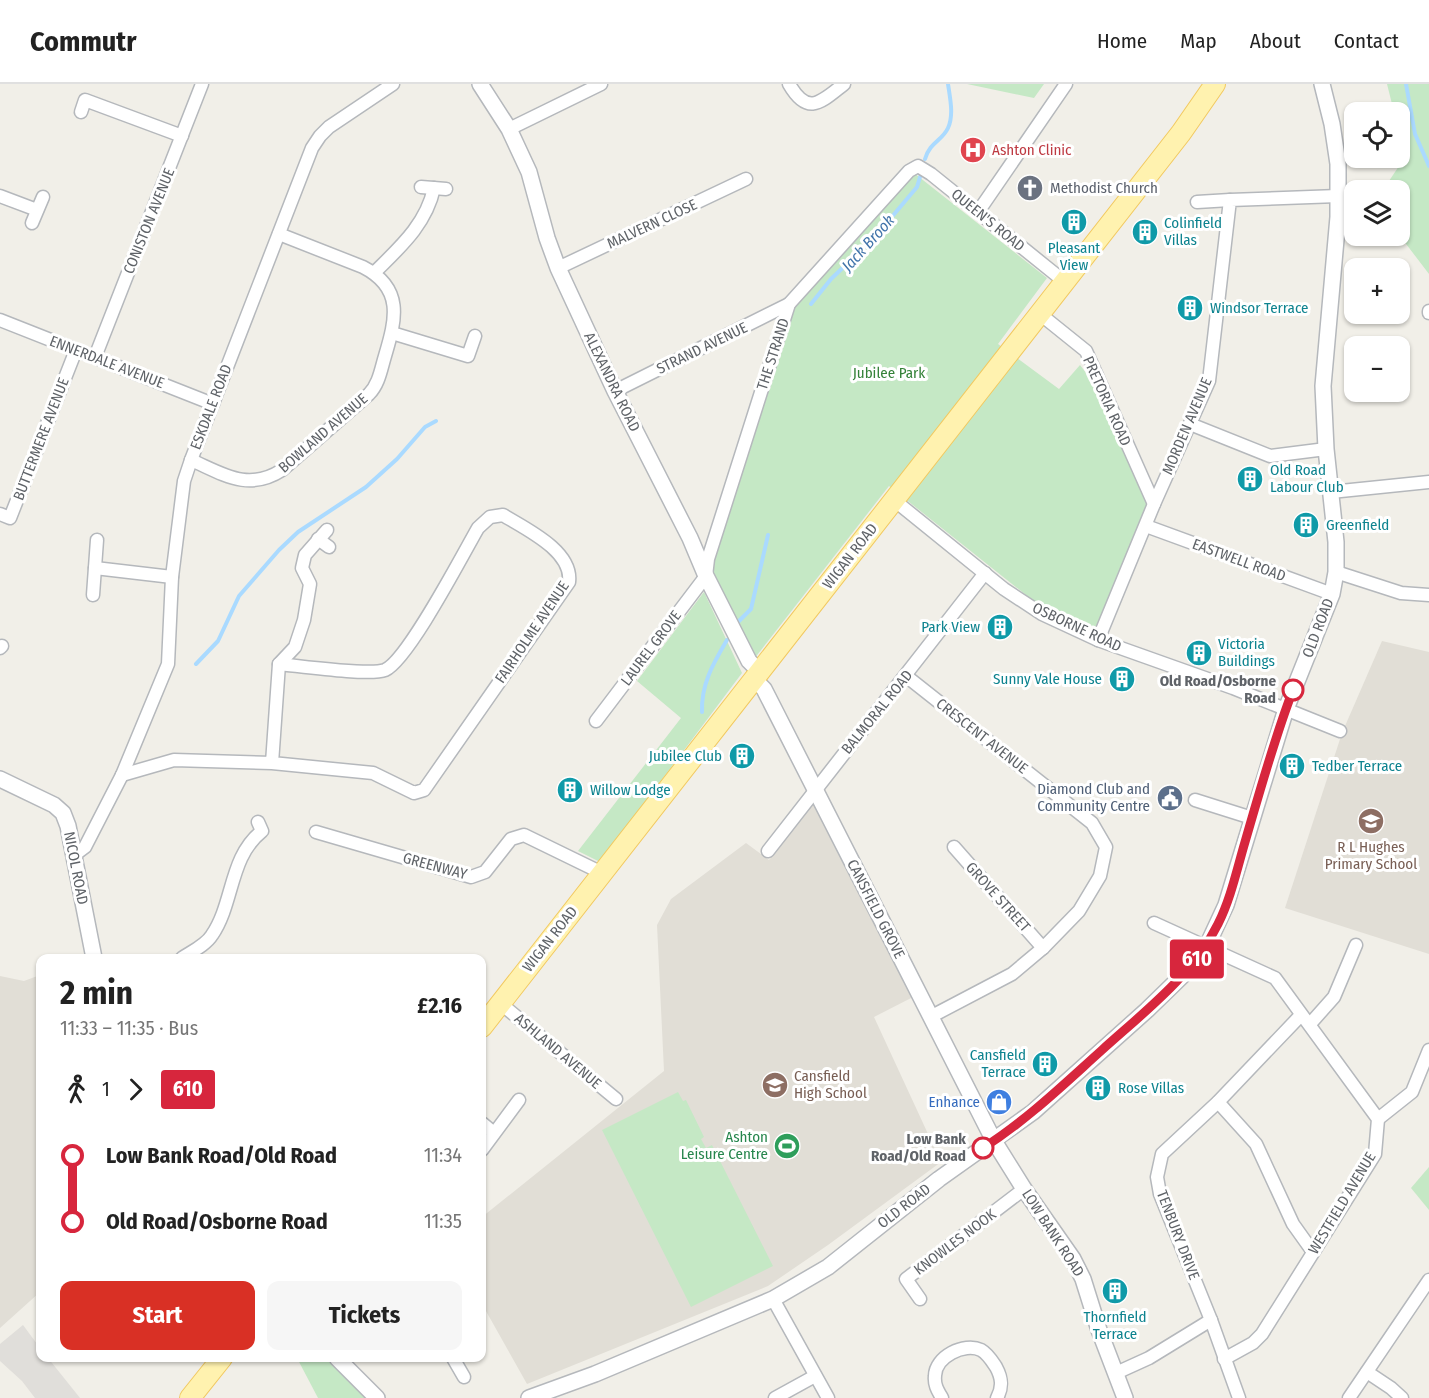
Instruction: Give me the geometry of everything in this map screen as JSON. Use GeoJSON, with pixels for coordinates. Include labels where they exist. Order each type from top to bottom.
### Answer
{"type":"FeatureCollection","features":[{"type":"Feature","properties":{"kind":"main road","name":"WIGAN ROAD"},"geometry":{"type":"LineString","coordinates":[[486,1022],[1065,282],[1180,134],[1215,84]]}},
{"type":"Feature","properties":{"kind":"main road"},"geometry":{"type":"LineString","coordinates":[[190,1398],[219,1362]]}},
{"type":"Feature","properties":{"kind":"street","name":"CONISTON AVENUE"},"geometry":{"type":"LineString","coordinates":[[95,357],[202,84]]}},
{"type":"Feature","properties":{"kind":"street","name":"ESKDALE ROAD"},"geometry":{"type":"LineString","coordinates":[[73,856],[85,847],[122,775],[168,664],[172,577],[184,481],[190,460],[312,148],[329,128],[393,84]]}},
{"type":"Feature","properties":{"kind":"street","name":"ALEXANDRA ROAD"},"geometry":{"type":"LineString","coordinates":[[480,84],[508,129],[529,172],[547,238],[558,268],[615,391],[757,676]]}},
{"type":"Feature","properties":{"kind":"street"},"geometry":{"type":"LineString","coordinates":[[508,129],[601,84]]}},
{"type":"Feature","properties":{"kind":"street"},"geometry":{"type":"LineString","coordinates":[[789,84],[797,98],[806,103],[819,103],[844,84]]}},
{"type":"Feature","properties":{"kind":"street"},"geometry":{"type":"LineString","coordinates":[[978,212],[1066,84]]}},
{"type":"Feature","properties":{"kind":"street","name":"OLD ROAD"},"geometry":{"type":"LineString","coordinates":[[529,1398],[595,1374],[774,1299],[828,1267],[939,1179],[1033,1112],[1147,1010],[1183,975],[1207,946],[1226,905],[1286,710],[1332,594],[1336,572],[1336,542],[1326,449],[1323,386],[1338,196],[1338,164],[1332,124],[1322,84]]}},
{"type":"Feature","properties":{"kind":"street"},"geometry":{"type":"LineString","coordinates":[[81,112],[85,100],[182,136]]}},
{"type":"Feature","properties":{"kind":"street","name":"QUEEN'S ROAD"},"geometry":{"type":"LineString","coordinates":[[909,171],[918,166],[1065,282]]}},
{"type":"Feature","properties":{"kind":"street","name":"THE STRAND"},"geometry":{"type":"LineString","coordinates":[[706,576],[708,559],[789,304],[909,171]]}},
{"type":"Feature","properties":{"kind":"street","name":"MALVERN CLOSE"},"geometry":{"type":"LineString","coordinates":[[558,268],[746,180]]}},
{"type":"Feature","properties":{"kind":"street"},"geometry":{"type":"LineString","coordinates":[[279,234],[374,273],[418,226],[428,208],[433,188]]}},
{"type":"Feature","properties":{"kind":"street"},"geometry":{"type":"LineString","coordinates":[[0,195],[37,210]]}},
{"type":"Feature","properties":{"kind":"street"},"geometry":{"type":"LineString","coordinates":[[1197,202],[1338,196]]}},
{"type":"Feature","properties":{"kind":"street"},"geometry":{"type":"LineString","coordinates":[[32,223],[43,197]]}},
{"type":"Feature","properties":{"kind":"street","name":"MORDEN AVENUE"},"geometry":{"type":"LineString","coordinates":[[1098,639],[1154,504],[1209,381],[1230,200]]}},
{"type":"Feature","properties":{"kind":"street","name":"BOWLAND AVENUE"},"geometry":{"type":"LineString","coordinates":[[190,460],[244,481],[259,480],[274,475],[373,389],[392,333],[395,314],[392,298],[386,285],[374,273]]}},
{"type":"Feature","properties":{"kind":"street","name":"STRAND AVENUE"},"geometry":{"type":"LineString","coordinates":[[615,391],[789,304]]}},
{"type":"Feature","properties":{"kind":"street","name":"PRETORIA ROAD"},"geometry":{"type":"LineString","coordinates":[[1040,314],[1086,351],[1154,504]]}},
{"type":"Feature","properties":{"kind":"street","name":"ENNERDALE AVENUE"},"geometry":{"type":"LineString","coordinates":[[0,320],[213,404]]}},
{"type":"Feature","properties":{"kind":"street"},"geometry":{"type":"LineString","coordinates":[[392,333],[468,356],[474,336]]}},
{"type":"Feature","properties":{"kind":"street","name":"BUTTERMERE AVENUE"},"geometry":{"type":"LineString","coordinates":[[0,514],[10,518],[76,350]]}},
{"type":"Feature","properties":{"kind":"street"},"geometry":{"type":"LineString","coordinates":[[1190,424],[1270,456],[1326,449]]}},
{"type":"Feature","properties":{"kind":"street"},"geometry":{"type":"LineString","coordinates":[[1331,492],[1429,482]]}},
{"type":"Feature","properties":{"kind":"street","name":"OSBORNE ROAD"},"geometry":{"type":"LineString","coordinates":[[894,500],[985,573],[1042,614],[1098,639],[1340,732]]}},
{"type":"Feature","properties":{"kind":"street","name":"FAIRHOLME AVENUE"},"geometry":{"type":"LineString","coordinates":[[122,775],[174,760],[272,762],[373,773],[414,793],[424,790],[568,582],[570,575],[564,558],[550,545],[503,514],[490,517],[478,528],[402,654],[385,670],[358,672],[279,664]]}},
{"type":"Feature","properties":{"kind":"street","name":"EASTWELL ROAD"},"geometry":{"type":"LineString","coordinates":[[1146,526],[1332,594]]}},
{"type":"Feature","properties":{"kind":"street"},"geometry":{"type":"LineString","coordinates":[[272,762],[279,664],[295,647],[304,620],[310,584],[302,568],[305,555],[325,539]]}},
{"type":"Feature","properties":{"kind":"street"},"geometry":{"type":"LineString","coordinates":[[93,595],[97,540]]}},
{"type":"Feature","properties":{"kind":"street"},"geometry":{"type":"LineString","coordinates":[[95,568],[172,577]]}},
{"type":"Feature","properties":{"kind":"street"},"geometry":{"type":"LineString","coordinates":[[1336,572],[1401,592],[1429,595]]}},
{"type":"Feature","properties":{"kind":"street","name":"BALMORAL ROAD"},"geometry":{"type":"LineString","coordinates":[[768,851],[985,573]]}},
{"type":"Feature","properties":{"kind":"street","name":"LAUREL GROVE"},"geometry":{"type":"LineString","coordinates":[[596,721],[706,576]]}},
{"type":"Feature","properties":{"kind":"street","name":"CANSFIELD GROVE"},"geometry":{"type":"LineString","coordinates":[[757,676],[994,1141]]}},
{"type":"Feature","properties":{"kind":"street","name":"CRESCENT AVENUE"},"geometry":{"type":"LineString","coordinates":[[906,676],[1092,823],[1106,848],[1100,876],[1079,910],[1043,948],[1012,974],[932,1016]]}},
{"type":"Feature","properties":{"kind":"street","name":"NICOL ROAD"},"geometry":{"type":"LineString","coordinates":[[0,779],[54,805],[63,813],[68,826],[93,954]]}},
{"type":"Feature","properties":{"kind":"street"},"geometry":{"type":"LineString","coordinates":[[1194,800],[1252,818]]}},
{"type":"Feature","properties":{"kind":"street"},"geometry":{"type":"LineString","coordinates":[[188,954],[211,938],[218,924],[240,857],[253,838],[262,831],[258,822]]}},
{"type":"Feature","properties":{"kind":"street","name":"GREENWAY"},"geometry":{"type":"LineString","coordinates":[[316,832],[471,878],[485,872],[511,839],[524,835],[602,873]]}},
{"type":"Feature","properties":{"kind":"street","name":"GROVE STREET"},"geometry":{"type":"LineString","coordinates":[[954,847],[1043,948]]}},
{"type":"Feature","properties":{"kind":"street"},"geometry":{"type":"LineString","coordinates":[[1154,923],[1275,978],[1378,1119],[1412,1092],[1429,1050]]}},
{"type":"Feature","properties":{"kind":"street","name":"TENBURY DRIVE"},"geometry":{"type":"LineString","coordinates":[[1239,1398],[1211,1320],[1160,1194],[1157,1177],[1162,1154],[1305,1020],[1334,997],[1356,945]]}},
{"type":"Feature","properties":{"kind":"street","name":"ASHLAND AVENUE"},"geometry":{"type":"LineString","coordinates":[[500,1003],[616,1099]]}},
{"type":"Feature","properties":{"kind":"street"},"geometry":{"type":"LineString","coordinates":[[486,1144],[519,1100]]}},
{"type":"Feature","properties":{"kind":"street"},"geometry":{"type":"LineString","coordinates":[[1218,1102],[1256,1144],[1293,1224],[1312,1251]]}},
{"type":"Feature","properties":{"kind":"street","name":"WESTFIELD AVENUE"},"geometry":{"type":"LineString","coordinates":[[1224,1359],[1252,1343],[1262,1334],[1375,1154],[1378,1119]]}},
{"type":"Feature","properties":{"kind":"street"},"geometry":{"type":"LineString","coordinates":[[486,1126],[494,1133]]}},
{"type":"Feature","properties":{"kind":"street","name":"LOW BANK ROAD"},"geometry":{"type":"LineString","coordinates":[[994,1141],[1083,1278],[1099,1330],[1125,1398]]}},
{"type":"Feature","properties":{"kind":"street","name":"KNOWLES NOOK"},"geometry":{"type":"LineString","coordinates":[[920,1299],[906,1279],[1024,1189]]}},
{"type":"Feature","properties":{"kind":"street"},"geometry":{"type":"LineString","coordinates":[[1349,1398],[1429,1280]]}},
{"type":"Feature","properties":{"kind":"street"},"geometry":{"type":"LineString","coordinates":[[774,1299],[828,1398]]}},
{"type":"Feature","properties":{"kind":"street"},"geometry":{"type":"LineString","coordinates":[[1116,1373],[1149,1358],[1211,1320]]}},
{"type":"Feature","properties":{"kind":"street"},"geometry":{"type":"LineString","coordinates":[[942,1398],[934,1375],[937,1365],[944,1358],[962,1348],[971,1347],[986,1353],[1000,1375],[1002,1384],[997,1398]]}},
{"type":"Feature","properties":{"kind":"street"},"geometry":{"type":"LineString","coordinates":[[347,1362],[377,1398]]}},
{"type":"Feature","properties":{"kind":"street"},"geometry":{"type":"LineString","coordinates":[[456,1362],[465,1377]]}},
{"type":"Feature","properties":{"kind":"street"},"geometry":{"type":"LineString","coordinates":[[1366,1372],[1402,1398]]}},
{"type":"Feature","properties":{"kind":"street"},"geometry":{"type":"LineString","coordinates":[[775,1398],[815,1376]]}},
{"type":"Feature","properties":{"kind":"shaded area","name":"R L Hughes Primary School"},"geometry":{"type":"Polygon","coordinates":[[[1382,641],[1429,652],[1429,954],[1285,908],[1342,733],[1382,641]]]}},
{"type":"Feature","properties":{"kind":"shaded area","name":"Cansfield High School"},"geometry":{"type":"Polygon","coordinates":[[[813,802],[915,996],[874,1017],[941,1162],[768,1286],[527,1384],[486,1311],[486,1214],[664,1071],[657,925],[671,899],[746,843],[769,860],[813,802]]]}},
{"type":"Feature","properties":{"kind":"shaded area"},"geometry":{"type":"Polygon","coordinates":[[[0,976],[24,981],[36,976],[36,1296],[0,1328],[0,976]]]}},
{"type":"Feature","properties":{"kind":"shaded area"},"geometry":{"type":"Polygon","coordinates":[[[23,1325],[36,1343],[36,1362],[51,1362],[80,1398],[35,1398],[22,1381],[0,1361],[0,1344],[23,1325]]]}},
{"type":"Feature","properties":{"kind":"green space"},"geometry":{"type":"Polygon","coordinates":[[[967,84],[1044,84],[1034,98],[967,84]]]}},
{"type":"Feature","properties":{"kind":"green space"},"geometry":{"type":"Polygon","coordinates":[[[1387,84],[1429,84],[1429,274],[1408,246],[1410,246],[1410,180],[1390,180],[1398,168],[1410,168],[1410,102],[1392,102],[1387,84]]]}},
{"type":"Feature","properties":{"kind":"green space","name":"Jubilee Park"},"geometry":{"type":"Polygon","coordinates":[[[914,173],[1047,278],[998,344],[1059,389],[1080,365],[1096,386],[1147,504],[1141,525],[1094,632],[1041,607],[889,486],[754,659],[712,569],[793,302],[914,173]]]}},
{"type":"Feature","properties":{"kind":"green space"},"geometry":{"type":"Polygon","coordinates":[[[704,592],[742,673],[600,862],[578,851],[681,718],[637,681],[704,592]]]}},
{"type":"Feature","properties":{"kind":"green space"},"geometry":{"type":"Polygon","coordinates":[[[678,1092],[683,1101],[686,1100],[704,1137],[701,1139],[706,1148],[712,1145],[773,1266],[691,1307],[602,1130],[678,1092]]]}},
{"type":"Feature","properties":{"kind":"green space"},"geometry":{"type":"Polygon","coordinates":[[[1429,1167],[1429,1210],[1411,1188],[1429,1167]]]}},
{"type":"Feature","properties":{"kind":"green space"},"geometry":{"type":"Polygon","coordinates":[[[299,1362],[329,1362],[369,1398],[318,1398],[299,1362]]]}},
{"type":"Feature","properties":{"kind":"waterway","name":"Jack Brook"},"geometry":{"type":"LineString","coordinates":[[925,159],[950,123],[951,106],[948,84]]}},
{"type":"Feature","properties":{"kind":"waterway"},"geometry":{"type":"LineString","coordinates":[[1406,84],[1415,134],[1429,166]]}},
{"type":"Feature","properties":{"kind":"waterway","name":"Jack Brook"},"geometry":{"type":"LineString","coordinates":[[811,304],[831,279],[874,238],[917,187],[920,177]]}},
{"type":"Feature","properties":{"kind":"waterway"},"geometry":{"type":"LineString","coordinates":[[196,664],[218,641],[239,596],[279,550],[298,532],[366,487],[397,459],[425,427],[436,421]]}},
{"type":"Feature","properties":{"kind":"waterway","name":"Jack Brook"},"geometry":{"type":"LineString","coordinates":[[737,623],[751,609],[768,535]]}},
{"type":"Feature","properties":{"kind":"waterway","name":"Jack Brook"},"geometry":{"type":"LineString","coordinates":[[702,712],[706,683],[727,640]]}},
{"type":"Feature","properties":{"kind":"bus line","name":"610"},"geometry":{"type":"LineString","coordinates":[[983,1148],[1033,1112],[1147,1010],[1183,975],[1207,946],[1219,922],[1232,886],[1270,755],[1293,690]]}},
{"type":"Feature","properties":{"kind":"place","name":"Ashton Clinic"},"geometry":{"type":"Point","coordinates":[973,150]}},
{"type":"Feature","properties":{"kind":"place","name":"Methodist Church"},"geometry":{"type":"Point","coordinates":[1030,188]}},
{"type":"Feature","properties":{"kind":"place","name":"Pleasant View"},"geometry":{"type":"Point","coordinates":[1074,222]}},
{"type":"Feature","properties":{"kind":"place","name":"Colinfield Villas"},"geometry":{"type":"Point","coordinates":[1145,232]}},
{"type":"Feature","properties":{"kind":"place","name":"Windsor Terrace"},"geometry":{"type":"Point","coordinates":[1190,308]}},
{"type":"Feature","properties":{"kind":"place","name":"Old Road Labour Club"},"geometry":{"type":"Point","coordinates":[1250,479]}},
{"type":"Feature","properties":{"kind":"place","name":"Greenfield"},"geometry":{"type":"Point","coordinates":[1306,525]}},
{"type":"Feature","properties":{"kind":"place","name":"Park View"},"geometry":{"type":"Point","coordinates":[1000,627]}},
{"type":"Feature","properties":{"kind":"place","name":"Victoria Buildings"},"geometry":{"type":"Point","coordinates":[1199,653]}},
{"type":"Feature","properties":{"kind":"place","name":"Sunny Vale House"},"geometry":{"type":"Point","coordinates":[1122,679]}},
{"type":"Feature","properties":{"kind":"place","name":"Old Road/Osborne Road"},"geometry":{"type":"Point","coordinates":[1293,690]}},
{"type":"Feature","properties":{"kind":"place","name":"Jubilee Club"},"geometry":{"type":"Point","coordinates":[742,756]}},
{"type":"Feature","properties":{"kind":"place","name":"Tedber Terrace"},"geometry":{"type":"Point","coordinates":[1292,766]}},
{"type":"Feature","properties":{"kind":"place","name":"Willow Lodge"},"geometry":{"type":"Point","coordinates":[570,790]}},
{"type":"Feature","properties":{"kind":"place","name":"Diamond Club and Community Centre"},"geometry":{"type":"Point","coordinates":[1170,798]}},
{"type":"Feature","properties":{"kind":"place","name":"R L Hughes Primary School"},"geometry":{"type":"Point","coordinates":[1371,821]}},
{"type":"Feature","properties":{"kind":"place","name":"Cansfield Terrace"},"geometry":{"type":"Point","coordinates":[1045,1064]}},
{"type":"Feature","properties":{"kind":"place","name":"Cansfield High School"},"geometry":{"type":"Point","coordinates":[775,1085]}},
{"type":"Feature","properties":{"kind":"place","name":"Rose Villas"},"geometry":{"type":"Point","coordinates":[1098,1088]}},
{"type":"Feature","properties":{"kind":"place","name":"Enhance"},"geometry":{"type":"Point","coordinates":[999,1102]}},
{"type":"Feature","properties":{"kind":"place","name":"Ashton Leisure Centre"},"geometry":{"type":"Point","coordinates":[787,1146]}},
{"type":"Feature","properties":{"kind":"place","name":"Low Bank Road/Old Road"},"geometry":{"type":"Point","coordinates":[983,1148]}},
{"type":"Feature","properties":{"kind":"place","name":"Thornfield Terrace"},"geometry":{"type":"Point","coordinates":[1115,1291]}}]}
